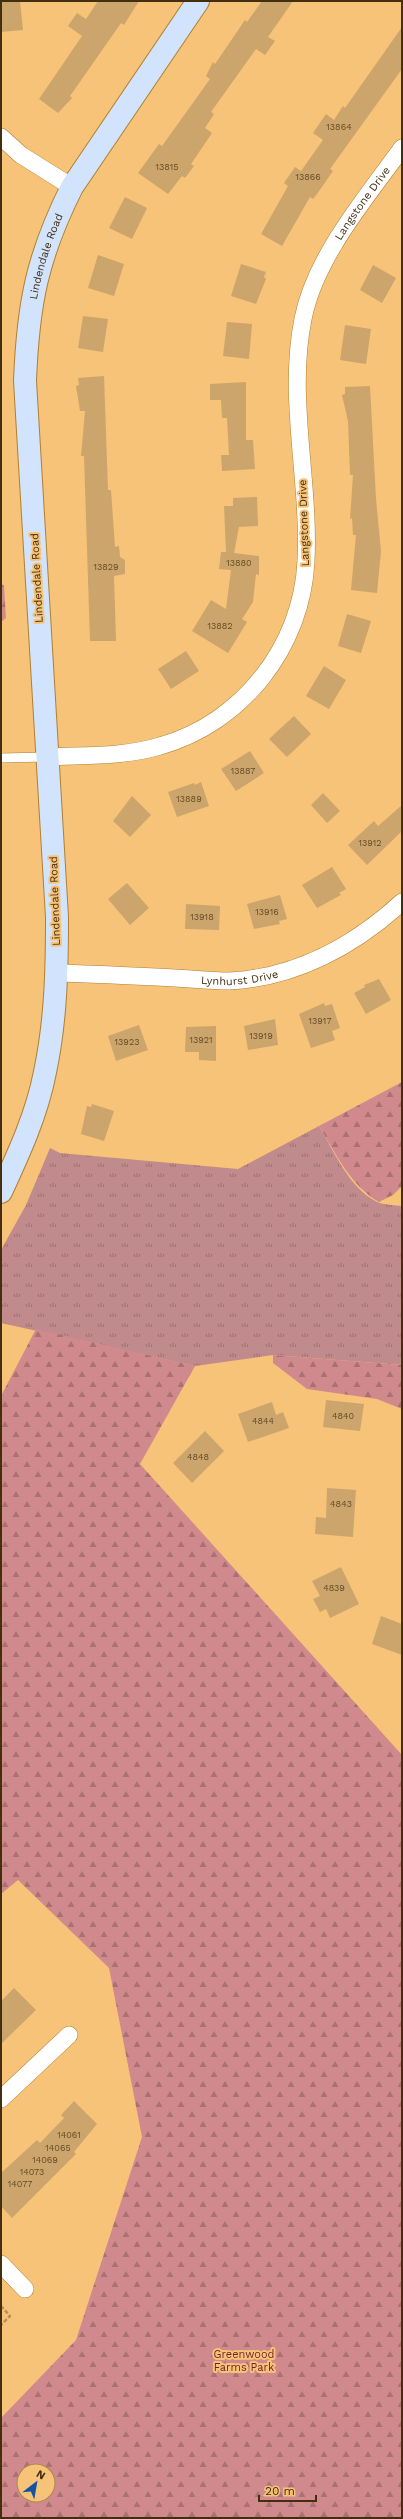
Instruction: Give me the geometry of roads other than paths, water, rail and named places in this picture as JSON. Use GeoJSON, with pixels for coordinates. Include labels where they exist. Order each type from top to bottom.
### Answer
{"type":"FeatureCollection","features":[{"type":"Feature","properties":{"kind":"street","name":"Lindendale Road"},"geometry":{"type":"LineString","coordinates":[[1,1192],[22,1146],[45,1072],[54,1018],[57,973],[57,917],[25,381],[27,332],[32,295],[42,257],[55,220],[72,187],[198,1]]}},
{"type":"Feature","properties":{"kind":"street"},"geometry":{"type":"LineString","coordinates":[[1,137],[21,155],[72,187]]}},
{"type":"Feature","properties":{"kind":"street","name":"Langstone Drive"},"geometry":{"type":"LineString","coordinates":[[47,756],[130,753],[160,747],[189,736],[216,721],[241,702],[262,679],[282,649],[294,621],[303,591],[306,561],[297,382],[298,349],[303,316],[313,285],[327,255],[402,148]]}},
{"type":"Feature","properties":{"kind":"street","name":"Lynhurst Drive"},"geometry":{"type":"LineString","coordinates":[[57,973],[229,981],[264,976],[297,968],[329,954],[359,937],[402,902]]}},
{"type":"Feature","properties":{"kind":"street"},"geometry":{"type":"LineString","coordinates":[[1,2098],[70,2035]]}},
{"type":"Feature","properties":{"kind":"street"},"geometry":{"type":"LineString","coordinates":[[1,2264],[25,2289]]}},
{"type":"Feature","properties":{"kind":"lane"},"geometry":{"type":"LineString","coordinates":[[1,758],[47,756]]}},
{"type":"Feature","properties":{"kind":"park label","name":"Greenwood Farms Park"},"geometry":{"type":"Point","coordinates":[244,2360]}}]}
